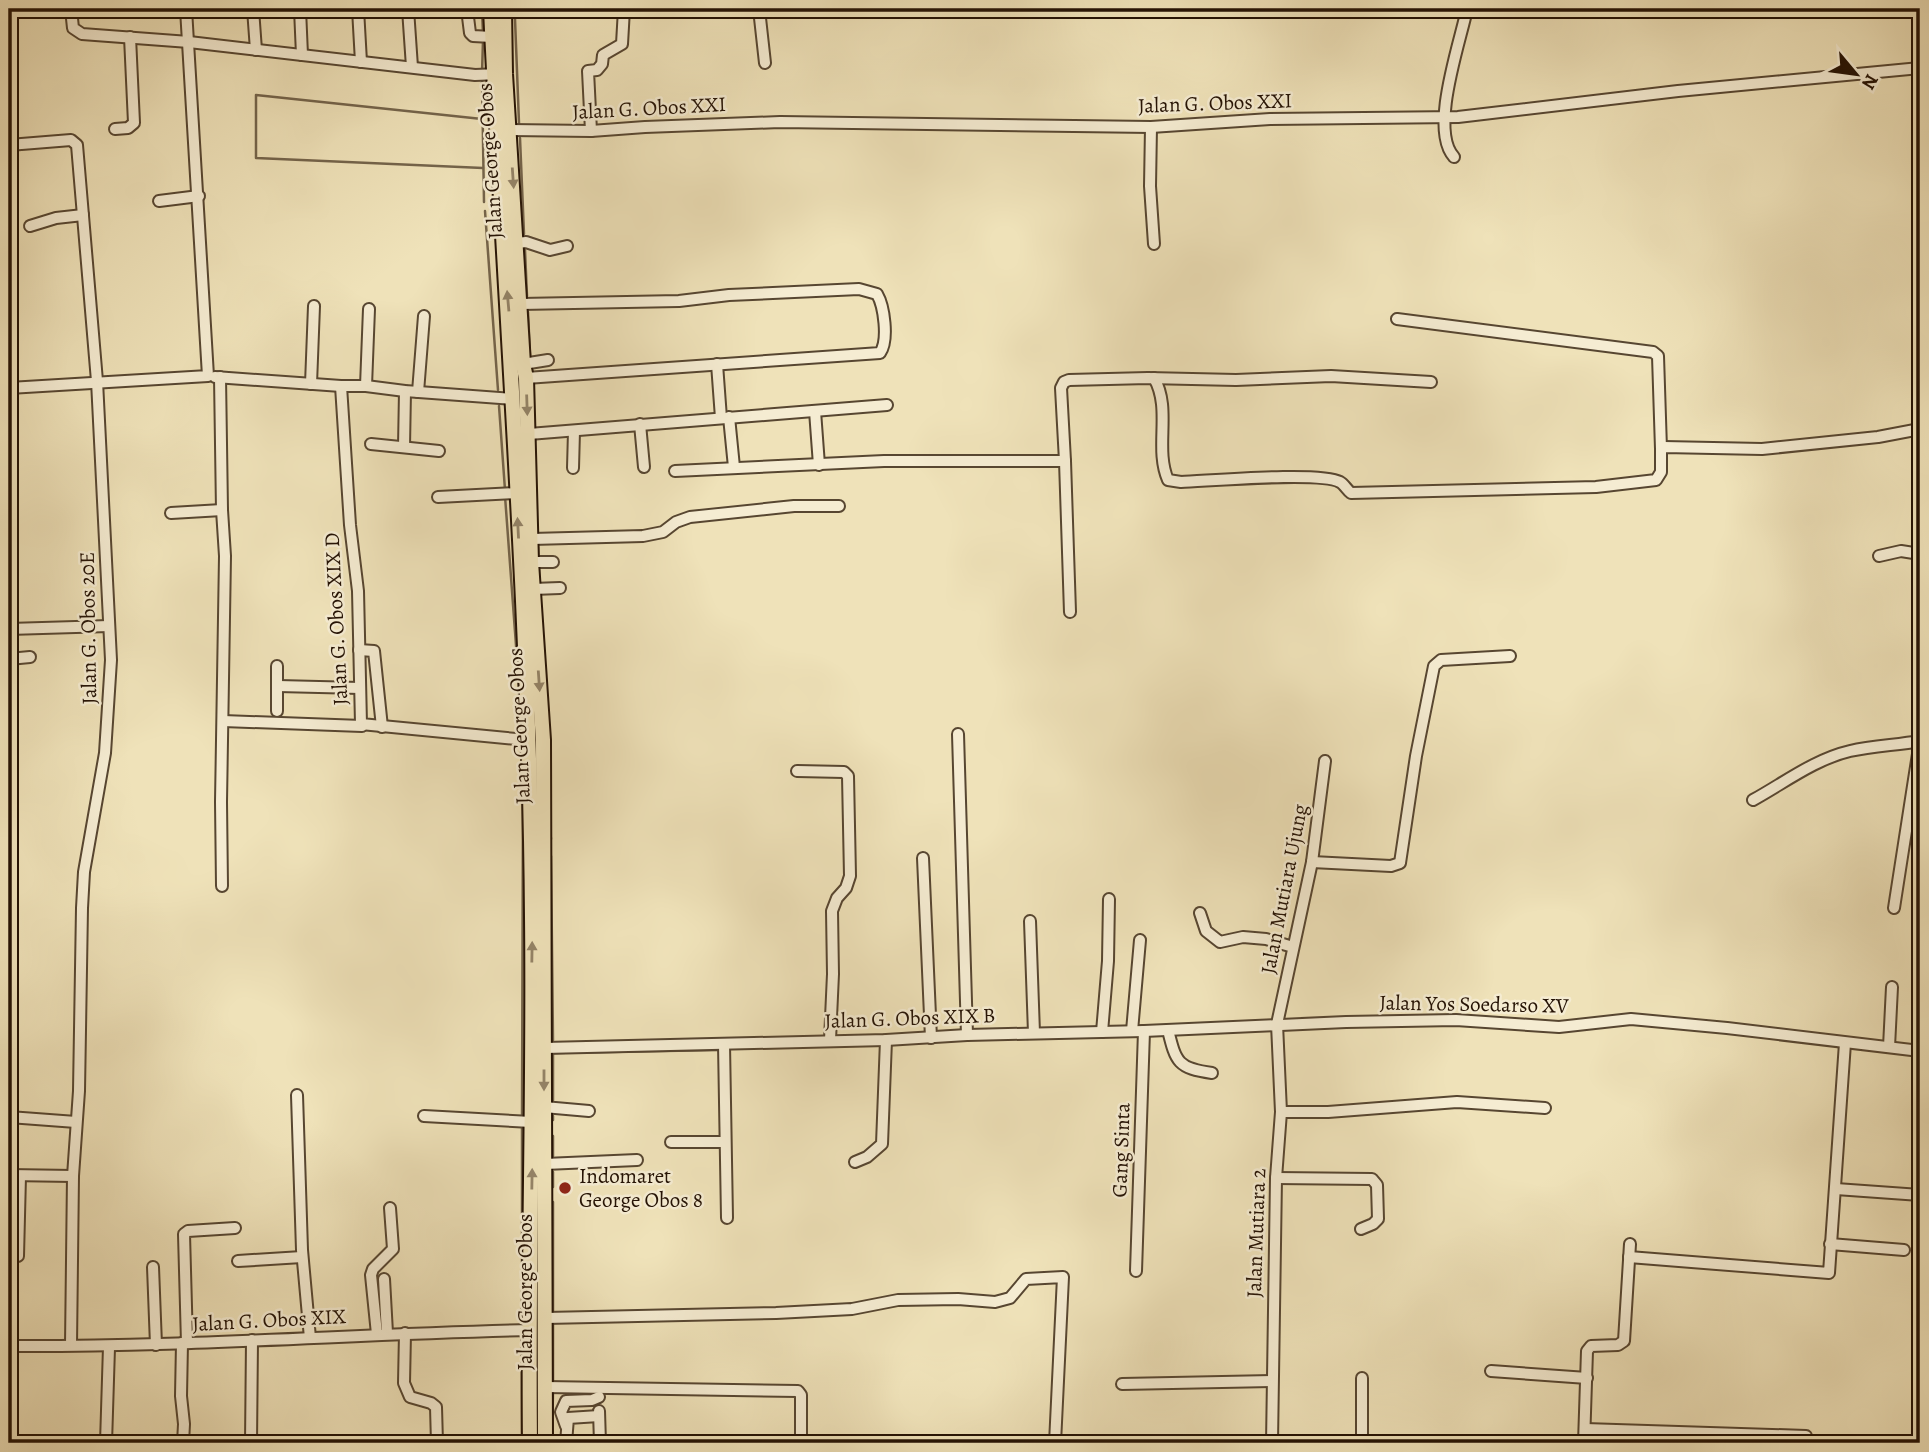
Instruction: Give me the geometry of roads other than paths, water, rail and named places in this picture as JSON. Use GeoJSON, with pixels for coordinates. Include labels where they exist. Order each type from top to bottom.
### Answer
{"type":"FeatureCollection","features":[{"type":"Feature","properties":{"kind":"main road","name":"Jalan George Obos"},"geometry":{"type":"LineString","coordinates":[[500,10],[486,37],[510,323],[525,653],[532,917],[530,1443]]}},
{"type":"Feature","properties":{"kind":"main road","name":"Jalan George Obos"},"geometry":{"type":"LineString","coordinates":[[500,10],[490,75],[510,130],[529,434],[531,562],[543,740],[544,1107],[551,1318],[550,1387],[545,1443]]}},
{"type":"Feature","properties":{"kind":"street"},"geometry":{"type":"LineString","coordinates":[[71,9],[71,23],[77,32],[82,34],[189,42],[490,75]]}},
{"type":"Feature","properties":{"kind":"street"},"geometry":{"type":"LineString","coordinates":[[186,9],[208,376]]}},
{"type":"Feature","properties":{"kind":"street"},"geometry":{"type":"LineString","coordinates":[[253,9],[256,50]]}},
{"type":"Feature","properties":{"kind":"street"},"geometry":{"type":"LineString","coordinates":[[300,9],[302,55]]}},
{"type":"Feature","properties":{"kind":"street"},"geometry":{"type":"LineString","coordinates":[[358,9],[361,62]]}},
{"type":"Feature","properties":{"kind":"street"},"geometry":{"type":"LineString","coordinates":[[408,9],[412,67]]}},
{"type":"Feature","properties":{"kind":"street"},"geometry":{"type":"LineString","coordinates":[[473,9],[470,33],[486,37]]}},
{"type":"Feature","properties":{"kind":"street"},"geometry":{"type":"LineString","coordinates":[[500,10],[626,9],[622,44],[603,55],[603,64],[597,70],[588,71],[591,131]]}},
{"type":"Feature","properties":{"kind":"street"},"geometry":{"type":"LineString","coordinates":[[759,9],[765,64]]}},
{"type":"Feature","properties":{"kind":"street"},"geometry":{"type":"LineString","coordinates":[[1454,156],[1446,143],[1443,118],[1467,9]]}},
{"type":"Feature","properties":{"kind":"street"},"geometry":{"type":"LineString","coordinates":[[115,129],[128,128],[134,123],[130,37]]}},
{"type":"Feature","properties":{"kind":"street","name":"Jalan G. Obos XXI"},"geometry":{"type":"LineString","coordinates":[[510,130],[591,131],[780,122],[1151,127],[1270,119],[1443,118],[1678,91],[1920,68]]}},
{"type":"Feature","properties":{"kind":"street"},"geometry":{"type":"LineString","coordinates":[[1151,127],[1150,186],[1154,244]]}},
{"type":"Feature","properties":{"kind":"street","name":"Jalan G. Obos 20E"},"geometry":{"type":"LineString","coordinates":[[9,145],[71,140],[75,142],[97,381],[111,660],[108,718],[84,872],[80,943],[79,1091],[73,1176],[71,1345]]}},
{"type":"Feature","properties":{"kind":"street"},"geometry":{"type":"LineString","coordinates":[[159,201],[198,196]]}},
{"type":"Feature","properties":{"kind":"street"},"geometry":{"type":"LineString","coordinates":[[30,226],[56,218],[83,215]]}},
{"type":"Feature","properties":{"kind":"street"},"geometry":{"type":"LineString","coordinates":[[517,243],[526,242],[550,250],[567,246]]}},
{"type":"Feature","properties":{"kind":"street"},"geometry":{"type":"LineString","coordinates":[[521,304],[679,301],[729,295],[859,289],[877,294],[880,300],[884,343],[880,353],[717,364],[525,371]]}},
{"type":"Feature","properties":{"kind":"street"},"geometry":{"type":"LineString","coordinates":[[311,384],[314,306]]}},
{"type":"Feature","properties":{"kind":"street"},"geometry":{"type":"LineString","coordinates":[[366,386],[369,309]]}},
{"type":"Feature","properties":{"kind":"street"},"geometry":{"type":"LineString","coordinates":[[418,392],[424,316]]}},
{"type":"Feature","properties":{"kind":"street"},"geometry":{"type":"LineString","coordinates":[[1154,378],[1162,395],[1166,474],[1171,481],[1295,477],[1332,480],[1343,484],[1351,493],[1596,487],[1656,480],[1661,472],[1658,356],[1653,352],[1397,319]]}},
{"type":"Feature","properties":{"kind":"street"},"geometry":{"type":"LineString","coordinates":[[525,371],[548,360]]}},
{"type":"Feature","properties":{"kind":"street"},"geometry":{"type":"LineString","coordinates":[[717,364],[734,467]]}},
{"type":"Feature","properties":{"kind":"street"},"geometry":{"type":"LineString","coordinates":[[9,388],[208,376],[512,399]]}},
{"type":"Feature","properties":{"kind":"street"},"geometry":{"type":"LineString","coordinates":[[1070,612],[1061,400],[1061,387],[1064,382],[1083,379],[1236,380],[1331,376],[1431,382]]}},
{"type":"Feature","properties":{"kind":"street"},"geometry":{"type":"LineString","coordinates":[[220,377],[225,556],[222,886]]}},
{"type":"Feature","properties":{"kind":"street","name":"Jalan G. Obos XIX D"},"geometry":{"type":"LineString","coordinates":[[341,386],[350,525],[358,591],[362,726],[459,732],[527,740]]}},
{"type":"Feature","properties":{"kind":"street"},"geometry":{"type":"LineString","coordinates":[[404,447],[405,391]]}},
{"type":"Feature","properties":{"kind":"street"},"geometry":{"type":"LineString","coordinates":[[529,434],[887,405]]}},
{"type":"Feature","properties":{"kind":"street"},"geometry":{"type":"LineString","coordinates":[[815,411],[819,465]]}},
{"type":"Feature","properties":{"kind":"street"},"geometry":{"type":"LineString","coordinates":[[640,424],[643,467]]}},
{"type":"Feature","properties":{"kind":"street"},"geometry":{"type":"LineString","coordinates":[[1661,449],[1671,446],[1762,449],[1804,446],[1920,429]]}},
{"type":"Feature","properties":{"kind":"street"},"geometry":{"type":"LineString","coordinates":[[573,468],[574,431]]}},
{"type":"Feature","properties":{"kind":"street"},"geometry":{"type":"LineString","coordinates":[[371,444],[439,452]]}},
{"type":"Feature","properties":{"kind":"street"},"geometry":{"type":"LineString","coordinates":[[675,471],[884,461],[1065,461]]}},
{"type":"Feature","properties":{"kind":"street"},"geometry":{"type":"LineString","coordinates":[[438,497],[517,494]]}},
{"type":"Feature","properties":{"kind":"street"},"geometry":{"type":"LineString","coordinates":[[532,540],[643,536],[663,532],[676,522],[690,517],[794,506],[839,506]]}},
{"type":"Feature","properties":{"kind":"street"},"geometry":{"type":"LineString","coordinates":[[171,513],[222,510]]}},
{"type":"Feature","properties":{"kind":"street"},"geometry":{"type":"LineString","coordinates":[[1879,556],[1901,551],[1920,554]]}},
{"type":"Feature","properties":{"kind":"street"},"geometry":{"type":"LineString","coordinates":[[531,562],[553,562]]}},
{"type":"Feature","properties":{"kind":"street"},"geometry":{"type":"LineString","coordinates":[[533,589],[560,588]]}},
{"type":"Feature","properties":{"kind":"street"},"geometry":{"type":"LineString","coordinates":[[9,629],[109,626]]}},
{"type":"Feature","properties":{"kind":"street"},"geometry":{"type":"LineString","coordinates":[[359,650],[374,650],[382,727]]}},
{"type":"Feature","properties":{"kind":"street"},"geometry":{"type":"LineString","coordinates":[[1312,862],[1391,866],[1400,863],[1416,756],[1435,663],[1441,660],[1510,656]]}},
{"type":"Feature","properties":{"kind":"street"},"geometry":{"type":"LineString","coordinates":[[9,659],[30,657]]}},
{"type":"Feature","properties":{"kind":"street"},"geometry":{"type":"LineString","coordinates":[[277,666],[277,711]]}},
{"type":"Feature","properties":{"kind":"street"},"geometry":{"type":"LineString","coordinates":[[278,686],[359,688]]}},
{"type":"Feature","properties":{"kind":"street"},"geometry":{"type":"LineString","coordinates":[[223,721],[362,726]]}},
{"type":"Feature","properties":{"kind":"street"},"geometry":{"type":"LineString","coordinates":[[958,734],[967,1035]]}},
{"type":"Feature","properties":{"kind":"street"},"geometry":{"type":"LineString","coordinates":[[1753,800],[1836,755],[1920,741],[1894,908]]}},
{"type":"Feature","properties":{"kind":"street","name":"Jalan Mutiara Ujung"},"geometry":{"type":"LineString","coordinates":[[1277,1024],[1312,862],[1325,761]]}},
{"type":"Feature","properties":{"kind":"street"},"geometry":{"type":"LineString","coordinates":[[797,771],[844,772],[848,776],[850,876],[832,911],[830,1040]]}},
{"type":"Feature","properties":{"kind":"street"},"geometry":{"type":"LineString","coordinates":[[923,858],[931,1038]]}},
{"type":"Feature","properties":{"kind":"street"},"geometry":{"type":"LineString","coordinates":[[1102,1032],[1108,961],[1109,899]]}},
{"type":"Feature","properties":{"kind":"street"},"geometry":{"type":"LineString","coordinates":[[1199,913],[1206,931],[1220,942],[1242,937],[1266,939],[1293,947]]}},
{"type":"Feature","properties":{"kind":"street"},"geometry":{"type":"LineString","coordinates":[[1030,921],[1034,1033]]}},
{"type":"Feature","properties":{"kind":"street","name":"Gang Sinta"},"geometry":{"type":"LineString","coordinates":[[1136,1271],[1140,940]]}},
{"type":"Feature","properties":{"kind":"street"},"geometry":{"type":"LineString","coordinates":[[1889,1047],[1892,987]]}},
{"type":"Feature","properties":{"kind":"street","name":"Jalan Yos Soedarso XV"},"geometry":{"type":"LineString","coordinates":[[1277,1024],[1456,1020],[1559,1027],[1631,1019],[1715,1026],[1920,1051]]}},
{"type":"Feature","properties":{"kind":"street","name":"Jalan G. Obos XIX B"},"geometry":{"type":"LineString","coordinates":[[545,1048],[886,1040],[1277,1024]]}},
{"type":"Feature","properties":{"kind":"street","name":"Jalan Mutiara 2"},"geometry":{"type":"LineString","coordinates":[[1272,1443],[1276,1178],[1281,1112],[1277,1024]]}},
{"type":"Feature","properties":{"kind":"street"},"geometry":{"type":"LineString","coordinates":[[1168,1030],[1181,1066],[1212,1073]]}},
{"type":"Feature","properties":{"kind":"street"},"geometry":{"type":"LineString","coordinates":[[855,1162],[867,1157],[882,1144],[886,1040]]}},
{"type":"Feature","properties":{"kind":"street"},"geometry":{"type":"LineString","coordinates":[[1629,1257],[1829,1273],[1846,1043]]}},
{"type":"Feature","properties":{"kind":"street"},"geometry":{"type":"LineString","coordinates":[[724,1044],[727,1218]]}},
{"type":"Feature","properties":{"kind":"street"},"geometry":{"type":"LineString","coordinates":[[297,1095],[303,1257],[310,1338]]}},
{"type":"Feature","properties":{"kind":"street"},"geometry":{"type":"LineString","coordinates":[[1281,1112],[1328,1112],[1457,1102],[1545,1108]]}},
{"type":"Feature","properties":{"kind":"street"},"geometry":{"type":"LineString","coordinates":[[544,1107],[589,1111]]}},
{"type":"Feature","properties":{"kind":"street"},"geometry":{"type":"LineString","coordinates":[[424,1116],[531,1122]]}},
{"type":"Feature","properties":{"kind":"street"},"geometry":{"type":"LineString","coordinates":[[9,1117],[76,1122]]}},
{"type":"Feature","properties":{"kind":"street"},"geometry":{"type":"LineString","coordinates":[[671,1142],[725,1142]]}},
{"type":"Feature","properties":{"kind":"street"},"geometry":{"type":"LineString","coordinates":[[545,1164],[637,1160]]}},
{"type":"Feature","properties":{"kind":"street"},"geometry":{"type":"LineString","coordinates":[[18,1256],[14,1175],[73,1176]]}},
{"type":"Feature","properties":{"kind":"street"},"geometry":{"type":"LineString","coordinates":[[1276,1178],[1372,1179],[1377,1185],[1378,1219],[1361,1229]]}},
{"type":"Feature","properties":{"kind":"street"},"geometry":{"type":"LineString","coordinates":[[1836,1189],[1920,1195]]}},
{"type":"Feature","properties":{"kind":"street"},"geometry":{"type":"LineString","coordinates":[[382,1334],[371,1275],[373,1269],[393,1249],[390,1209]]}},
{"type":"Feature","properties":{"kind":"street"},"geometry":{"type":"LineString","coordinates":[[183,1443],[184,1234],[188,1231],[235,1228]]}},
{"type":"Feature","properties":{"kind":"street"},"geometry":{"type":"LineString","coordinates":[[1584,1443],[1588,1348],[1618,1345],[1623,1341],[1630,1244]]}},
{"type":"Feature","properties":{"kind":"street"},"geometry":{"type":"LineString","coordinates":[[1830,1244],[1904,1250]]}},
{"type":"Feature","properties":{"kind":"street"},"geometry":{"type":"LineString","coordinates":[[238,1261],[303,1257]]}},
{"type":"Feature","properties":{"kind":"street"},"geometry":{"type":"LineString","coordinates":[[153,1267],[156,1345]]}},
{"type":"Feature","properties":{"kind":"street"},"geometry":{"type":"LineString","coordinates":[[551,1318],[776,1313],[852,1309],[898,1300],[958,1299],[995,1302],[1010,1298],[1027,1279],[1063,1277],[1055,1443]]}},
{"type":"Feature","properties":{"kind":"street"},"geometry":{"type":"LineString","coordinates":[[382,1334],[384,1279]]}},
{"type":"Feature","properties":{"kind":"street","name":"Jalan G. Obos XIX"},"geometry":{"type":"LineString","coordinates":[[9,1346],[156,1345],[531,1330]]}},
{"type":"Feature","properties":{"kind":"street"},"geometry":{"type":"LineString","coordinates":[[405,1333],[404,1383],[410,1397],[436,1407],[437,1443]]}},
{"type":"Feature","properties":{"kind":"street"},"geometry":{"type":"LineString","coordinates":[[251,1443],[253,1340]]}},
{"type":"Feature","properties":{"kind":"street"},"geometry":{"type":"LineString","coordinates":[[106,1443],[109,1346]]}},
{"type":"Feature","properties":{"kind":"street"},"geometry":{"type":"LineString","coordinates":[[1492,1371],[1587,1378]]}},
{"type":"Feature","properties":{"kind":"street"},"geometry":{"type":"LineString","coordinates":[[1362,1378],[1362,1443]]}},
{"type":"Feature","properties":{"kind":"street"},"geometry":{"type":"LineString","coordinates":[[1122,1384],[1272,1381]]}},
{"type":"Feature","properties":{"kind":"street"},"geometry":{"type":"LineString","coordinates":[[550,1387],[599,1392],[798,1391],[801,1395],[802,1443]]}},
{"type":"Feature","properties":{"kind":"street"},"geometry":{"type":"LineString","coordinates":[[599,1392],[600,1443]]}},
{"type":"Feature","properties":{"kind":"street"},"geometry":{"type":"LineString","coordinates":[[566,1443],[566,1426],[561,1412],[566,1401],[592,1400],[599,1392]]}},
{"type":"Feature","properties":{"kind":"street"},"geometry":{"type":"LineString","coordinates":[[566,1426],[570,1417],[600,1416]]}},
{"type":"Feature","properties":{"kind":"street"},"geometry":{"type":"LineString","coordinates":[[1585,1429],[1806,1436]]}},
{"type":"Feature","properties":{"kind":"waterway"},"geometry":{"type":"LineString","coordinates":[[482,9],[483,34]]}},
{"type":"Feature","properties":{"kind":"waterway"},"geometry":{"type":"LineString","coordinates":[[515,19],[519,123]]}},
{"type":"Feature","properties":{"kind":"waterway"},"geometry":{"type":"LineString","coordinates":[[482,73],[483,41]]}},
{"type":"Feature","properties":{"kind":"waterway"},"geometry":{"type":"LineString","coordinates":[[482,79],[484,202]]}},
{"type":"Feature","properties":{"kind":"waterway"},"geometry":{"type":"LineString","coordinates":[[482,119],[256,95],[256,158],[483,168]]}},
{"type":"Feature","properties":{"kind":"waterway"},"geometry":{"type":"LineString","coordinates":[[520,138],[524,234]]}},
{"type":"Feature","properties":{"kind":"waterway"},"geometry":{"type":"LineString","coordinates":[[485,211],[498,390]]}},
{"type":"Feature","properties":{"kind":"waterway"},"geometry":{"type":"LineString","coordinates":[[525,250],[527,296]]}},
{"type":"Feature","properties":{"kind":"waterway"},"geometry":{"type":"LineString","coordinates":[[528,312],[530,355]]}},
{"type":"Feature","properties":{"kind":"waterway"},"geometry":{"type":"LineString","coordinates":[[499,406],[505,490]]}},
{"type":"Feature","properties":{"kind":"waterway"},"geometry":{"type":"LineString","coordinates":[[505,496],[521,713]]}},
{"type":"Feature","properties":{"kind":"waterway"},"geometry":{"type":"LineString","coordinates":[[538,547],[538,554]]}},
{"type":"Feature","properties":{"kind":"waterway"},"geometry":{"type":"LineString","coordinates":[[539,570],[539,581]]}},
{"type":"Feature","properties":{"kind":"waterway"},"geometry":{"type":"LineString","coordinates":[[522,1119],[523,790]]}},
{"type":"Feature","properties":{"kind":"waterway"},"geometry":{"type":"LineString","coordinates":[[550,830],[551,839]]}},
{"type":"Feature","properties":{"kind":"waterway"},"geometry":{"type":"LineString","coordinates":[[551,856],[553,1040]]}},
{"type":"Feature","properties":{"kind":"waterway"},"geometry":{"type":"LineString","coordinates":[[553,1100],[553,1053],[720,1050]]}},
{"type":"Feature","properties":{"kind":"waterway"},"geometry":{"type":"LineString","coordinates":[[522,1126],[522,1325]]}},
{"type":"Feature","properties":{"kind":"waterway"},"geometry":{"type":"LineString","coordinates":[[553,1136],[553,1156]]}},
{"type":"Feature","properties":{"kind":"waterway"},"geometry":{"type":"LineString","coordinates":[[553,1172],[553,1187]]}},
{"type":"Feature","properties":{"kind":"waterway"},"geometry":{"type":"LineString","coordinates":[[553,1202],[553,1315]]}},
{"type":"Feature","properties":{"kind":"waterway"},"geometry":{"type":"LineString","coordinates":[[553,1321],[553,1385]]}},
{"type":"Feature","properties":{"kind":"waterway"},"geometry":{"type":"LineString","coordinates":[[522,1332],[522,1443]]}},
{"type":"Feature","properties":{"kind":"waterway"},"geometry":{"type":"LineString","coordinates":[[552,1443],[553,1391]]}},
{"type":"Feature","properties":{"kind":"place","name":"Indomaret George Obos 8"},"geometry":{"type":"Point","coordinates":[565,1188]}}]}
